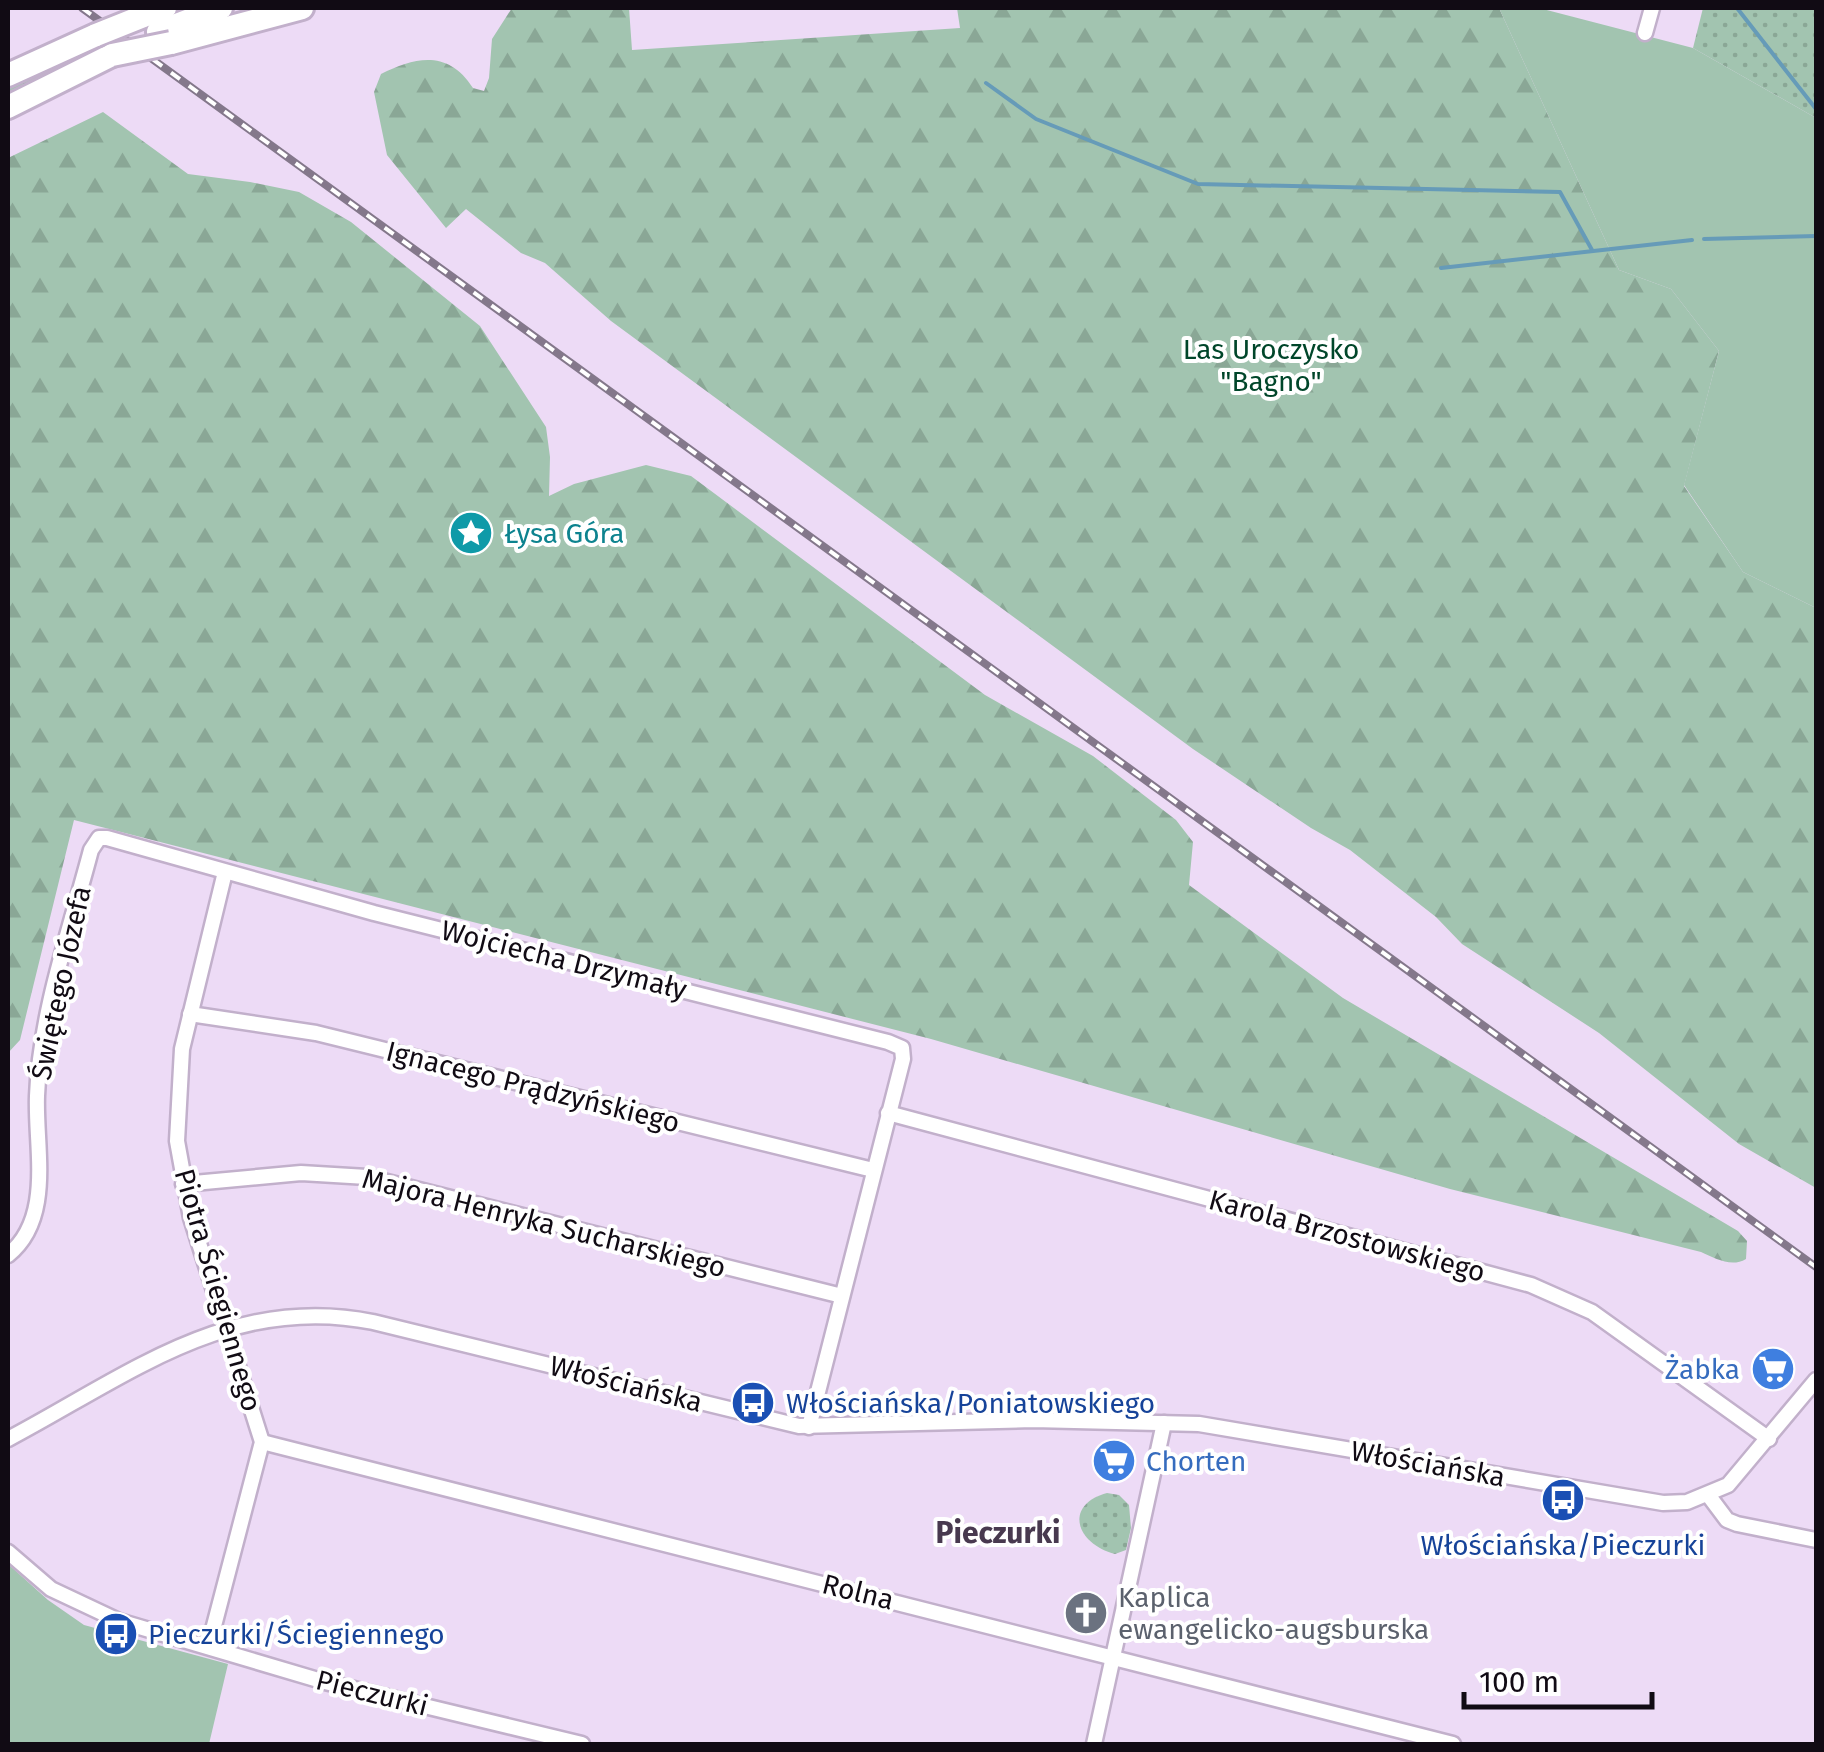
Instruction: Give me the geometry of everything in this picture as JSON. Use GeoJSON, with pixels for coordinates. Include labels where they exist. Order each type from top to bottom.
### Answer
{"type":"FeatureCollection","features":[{"type":"Feature","properties":{"kind":"highway"},"geometry":{"type":"LineString","coordinates":[[8,106],[109,56],[165,8]]}},
{"type":"Feature","properties":{"kind":"highway"},"geometry":{"type":"LineString","coordinates":[[8,75],[90,38],[221,8]]}},
{"type":"Feature","properties":{"kind":"highway"},"geometry":{"type":"LineString","coordinates":[[147,22],[302,8]]}},
{"type":"Feature","properties":{"kind":"street"},"geometry":{"type":"LineString","coordinates":[[1645,33],[1652,8]]}},
{"type":"Feature","properties":{"kind":"street","name":"Świętego Józefa"},"geometry":{"type":"LineString","coordinates":[[8,1255],[24,1238],[36,1205],[41,1057],[95,841],[107,838],[225,872]]}},
{"type":"Feature","properties":{"kind":"street","name":"Piotra Ściegiennego"},"geometry":{"type":"LineString","coordinates":[[209,1646],[262,1442],[183,1184],[178,1141],[178,1088],[190,1014],[225,872]]}},
{"type":"Feature","properties":{"kind":"street","name":"Wojciecha Drzymały"},"geometry":{"type":"LineString","coordinates":[[225,872],[902,1048],[903,1059],[888,1113]]}},
{"type":"Feature","properties":{"kind":"street","name":"Ignacego Prądzyńskiego"},"geometry":{"type":"LineString","coordinates":[[190,1014],[316,1033],[873,1170]]}},
{"type":"Feature","properties":{"kind":"street"},"geometry":{"type":"LineString","coordinates":[[809,1427],[888,1113]]}},
{"type":"Feature","properties":{"kind":"street","name":"Karola Brzostowskiego"},"geometry":{"type":"LineString","coordinates":[[888,1113],[1564,1297],[1592,1312],[1768,1439]]}},
{"type":"Feature","properties":{"kind":"street","name":"Majora Henryka Sucharskiego"},"geometry":{"type":"LineString","coordinates":[[183,1184],[301,1172],[368,1177],[842,1296]]}},
{"type":"Feature","properties":{"kind":"street","name":"Włościańska"},"geometry":{"type":"LineString","coordinates":[[8,1439],[182,1346],[225,1328],[297,1315],[351,1318],[809,1427],[1032,1420],[1164,1422],[1651,1503],[1687,1502],[1709,1496]]}},
{"type":"Feature","properties":{"kind":"street"},"geometry":{"type":"LineString","coordinates":[[1816,1380],[1728,1485],[1709,1496],[1716,1509],[1737,1524],[1816,1540]]}},
{"type":"Feature","properties":{"kind":"street"},"geometry":{"type":"LineString","coordinates":[[1094,1744],[1164,1422]]}},
{"type":"Feature","properties":{"kind":"street","name":"Rolna"},"geometry":{"type":"LineString","coordinates":[[262,1442],[1454,1744]]}},
{"type":"Feature","properties":{"kind":"street","name":"Pieczurki"},"geometry":{"type":"LineString","coordinates":[[8,1552],[38,1580],[82,1606],[119,1621],[325,1682],[582,1744]]}},
{"type":"Feature","properties":{"kind":"green space","name":"Las Uroczysko \"Bagno\""},"geometry":{"type":"Polygon","coordinates":[[[512,8],[629,8],[632,50],[960,28],[957,8],[1499,8],[1619,270],[1671,289],[1719,351],[1684,486],[1743,572],[1816,608],[1816,1188],[1739,1144],[1599,1033],[1462,944],[1436,917],[1350,850],[1193,749],[611,321],[545,263],[521,253],[466,209],[446,228],[387,155],[374,92],[381,74],[419,60],[443,62],[464,76],[473,88],[484,91],[492,39],[512,8]]]}},
{"type":"Feature","properties":{"kind":"green space"},"geometry":{"type":"Polygon","coordinates":[[[1499,8],[1539,8],[1693,48],[1816,118],[1816,608],[1743,572],[1684,485],[1719,351],[1671,289],[1619,270],[1499,8]]]}},
{"type":"Feature","properties":{"kind":"green space"},"geometry":{"type":"Polygon","coordinates":[[[1703,8],[1816,8],[1816,118],[1693,48],[1703,8]]]}},
{"type":"Feature","properties":{"kind":"green space"},"geometry":{"type":"Polygon","coordinates":[[[91,48],[94,52],[8,96],[8,87],[91,48]]]}},
{"type":"Feature","properties":{"kind":"green space"},"geometry":{"type":"Polygon","coordinates":[[[103,112],[188,174],[299,192],[351,222],[480,326],[546,427],[549,496],[574,484],[646,465],[691,476],[985,695],[1093,756],[1176,820],[1193,842],[1189,885],[1343,998],[1738,1231],[1747,1241],[1746,1259],[1735,1263],[1723,1261],[1701,1252],[1450,1189],[931,1039],[74,820],[20,1040],[8,1053],[8,158],[103,112]]]}},
{"type":"Feature","properties":{"kind":"green space"},"geometry":{"type":"Polygon","coordinates":[[[1107,1493],[1119,1495],[1129,1505],[1131,1528],[1126,1550],[1115,1554],[1091,1542],[1080,1524],[1084,1506],[1107,1493]]]}},
{"type":"Feature","properties":{"kind":"green space"},"geometry":{"type":"Polygon","coordinates":[[[8,1564],[48,1600],[84,1625],[228,1664],[209,1744],[8,1744],[8,1564]]]}},
{"type":"Feature","properties":{"kind":"waterway"},"geometry":{"type":"LineString","coordinates":[[1737,8],[1816,109]]}},
{"type":"Feature","properties":{"kind":"waterway"},"geometry":{"type":"LineString","coordinates":[[986,83],[1036,119],[1198,184],[1560,192],[1592,250]]}},
{"type":"Feature","properties":{"kind":"waterway"},"geometry":{"type":"LineString","coordinates":[[1704,239],[1816,236]]}},
{"type":"Feature","properties":{"kind":"waterway"},"geometry":{"type":"LineString","coordinates":[[1441,268],[1692,240]]}},
{"type":"Feature","properties":{"kind":"railway"},"geometry":{"type":"LineString","coordinates":[[82,8],[1816,1267]]}},
{"type":"Feature","properties":{"kind":"place","name":"Łysa Góra"},"geometry":{"type":"Point","coordinates":[471,533]}},
{"type":"Feature","properties":{"kind":"place","name":"Żabka"},"geometry":{"type":"Point","coordinates":[1773,1369]}},
{"type":"Feature","properties":{"kind":"place","name":"Włościańska/Poniatowskiego"},"geometry":{"type":"Point","coordinates":[753,1403]}},
{"type":"Feature","properties":{"kind":"place","name":"Chorten"},"geometry":{"type":"Point","coordinates":[1114,1461]}},
{"type":"Feature","properties":{"kind":"place","name":"Włościańska/Pieczurki"},"geometry":{"type":"Point","coordinates":[1563,1500]}},
{"type":"Feature","properties":{"kind":"place","name":"Kaplica ewangelicko-augsburska"},"geometry":{"type":"Point","coordinates":[1086,1613]}},
{"type":"Feature","properties":{"kind":"place","name":"Pieczurki/Ściegiennego"},"geometry":{"type":"Point","coordinates":[116,1634]}},
{"type":"Feature","properties":{"kind":"district","name":"Pieczurki"},"geometry":{"type":"Point","coordinates":[998,1533]}}]}
